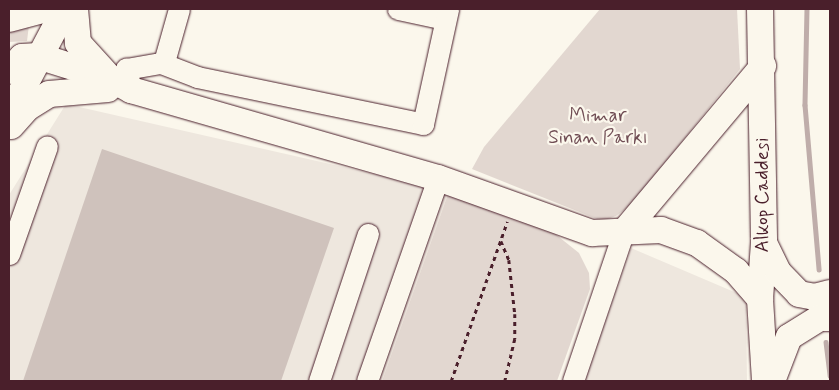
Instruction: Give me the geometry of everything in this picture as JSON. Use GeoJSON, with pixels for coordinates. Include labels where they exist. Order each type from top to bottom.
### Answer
{"type":"FeatureCollection","features":[{"type":"Feature","properties":{"kind":"main road"},"geometry":{"type":"LineString","coordinates":[[9,19],[46,9]]}},
{"type":"Feature","properties":{"kind":"main road"},"geometry":{"type":"LineString","coordinates":[[9,115],[20,65],[65,9]]}},
{"type":"Feature","properties":{"kind":"main road"},"geometry":{"type":"LineString","coordinates":[[75,9],[78,43],[117,86]]}},
{"type":"Feature","properties":{"kind":"main road","name":"Alkop Caddesi"},"geometry":{"type":"LineString","coordinates":[[760,9],[764,243],[760,299],[765,381]]}},
{"type":"Feature","properties":{"kind":"main road"},"geometry":{"type":"LineString","coordinates":[[20,65],[117,86],[438,178],[513,203],[592,233],[661,230],[697,243],[736,271],[760,299]]}},
{"type":"Feature","properties":{"kind":"main road"},"geometry":{"type":"LineString","coordinates":[[623,233],[762,66]]}},
{"type":"Feature","properties":{"kind":"main road"},"geometry":{"type":"LineString","coordinates":[[9,129],[26,108],[49,94],[117,86]]}},
{"type":"Feature","properties":{"kind":"main road"},"geometry":{"type":"LineString","coordinates":[[764,243],[778,272],[799,294],[814,297],[830,292]]}},
{"type":"Feature","properties":{"kind":"main road"},"geometry":{"type":"LineString","coordinates":[[772,381],[790,337],[812,321],[830,318]]}},
{"type":"Feature","properties":{"kind":"lane"},"geometry":{"type":"LineString","coordinates":[[162,63],[166,58],[179,9]]}},
{"type":"Feature","properties":{"kind":"lane"},"geometry":{"type":"LineString","coordinates":[[117,86],[129,67],[162,63],[197,78],[423,124],[446,14],[398,9]]}},
{"type":"Feature","properties":{"kind":"lane"},"geometry":{"type":"LineString","coordinates":[[9,254],[47,146]]}},
{"type":"Feature","properties":{"kind":"lane"},"geometry":{"type":"LineString","coordinates":[[367,381],[438,178]]}},
{"type":"Feature","properties":{"kind":"lane"},"geometry":{"type":"LineString","coordinates":[[573,381],[623,233]]}},
{"type":"Feature","properties":{"kind":"lane"},"geometry":{"type":"LineString","coordinates":[[319,381],[368,234]]}},
{"type":"Feature","properties":{"kind":"path"},"geometry":{"type":"LineString","coordinates":[[451,381],[513,203]]}},
{"type":"Feature","properties":{"kind":"path"},"geometry":{"type":"LineString","coordinates":[[501,240],[509,260],[516,338],[505,381]]}},
{"type":"Feature","properties":{"kind":"shaded area"},"geometry":{"type":"Polygon","coordinates":[[[66,104],[449,191],[382,381],[9,381],[9,195],[66,104]]]}},
{"type":"Feature","properties":{"kind":"shaded area"},"geometry":{"type":"Polygon","coordinates":[[[631,248],[746,297],[747,381],[584,381],[631,248]]]}},
{"type":"Feature","properties":{"kind":"green space","name":"Mimar Sinan Parkı"},"geometry":{"type":"Polygon","coordinates":[[[600,9],[737,9],[740,69],[632,204],[616,216],[602,221],[472,169],[484,147],[600,9]]]}},
{"type":"Feature","properties":{"kind":"green space"},"geometry":{"type":"Polygon","coordinates":[[[29,25],[27,41],[9,42],[9,27],[29,25]]]}},
{"type":"Feature","properties":{"kind":"green space"},"geometry":{"type":"Polygon","coordinates":[[[449,191],[554,233],[579,253],[589,273],[590,289],[557,381],[382,381],[449,191]]]}},
{"type":"Feature","properties":{"kind":"building"},"geometry":{"type":"Polygon","coordinates":[[[102,149],[334,228],[281,381],[23,381],[102,149]]]}},
{"type":"Feature","properties":{"kind":"waterway"},"geometry":{"type":"LineString","coordinates":[[807,9],[805,105],[819,269]]}},
{"type":"Feature","properties":{"kind":"waterway"},"geometry":{"type":"LineString","coordinates":[[826,342],[830,376]]}}]}
